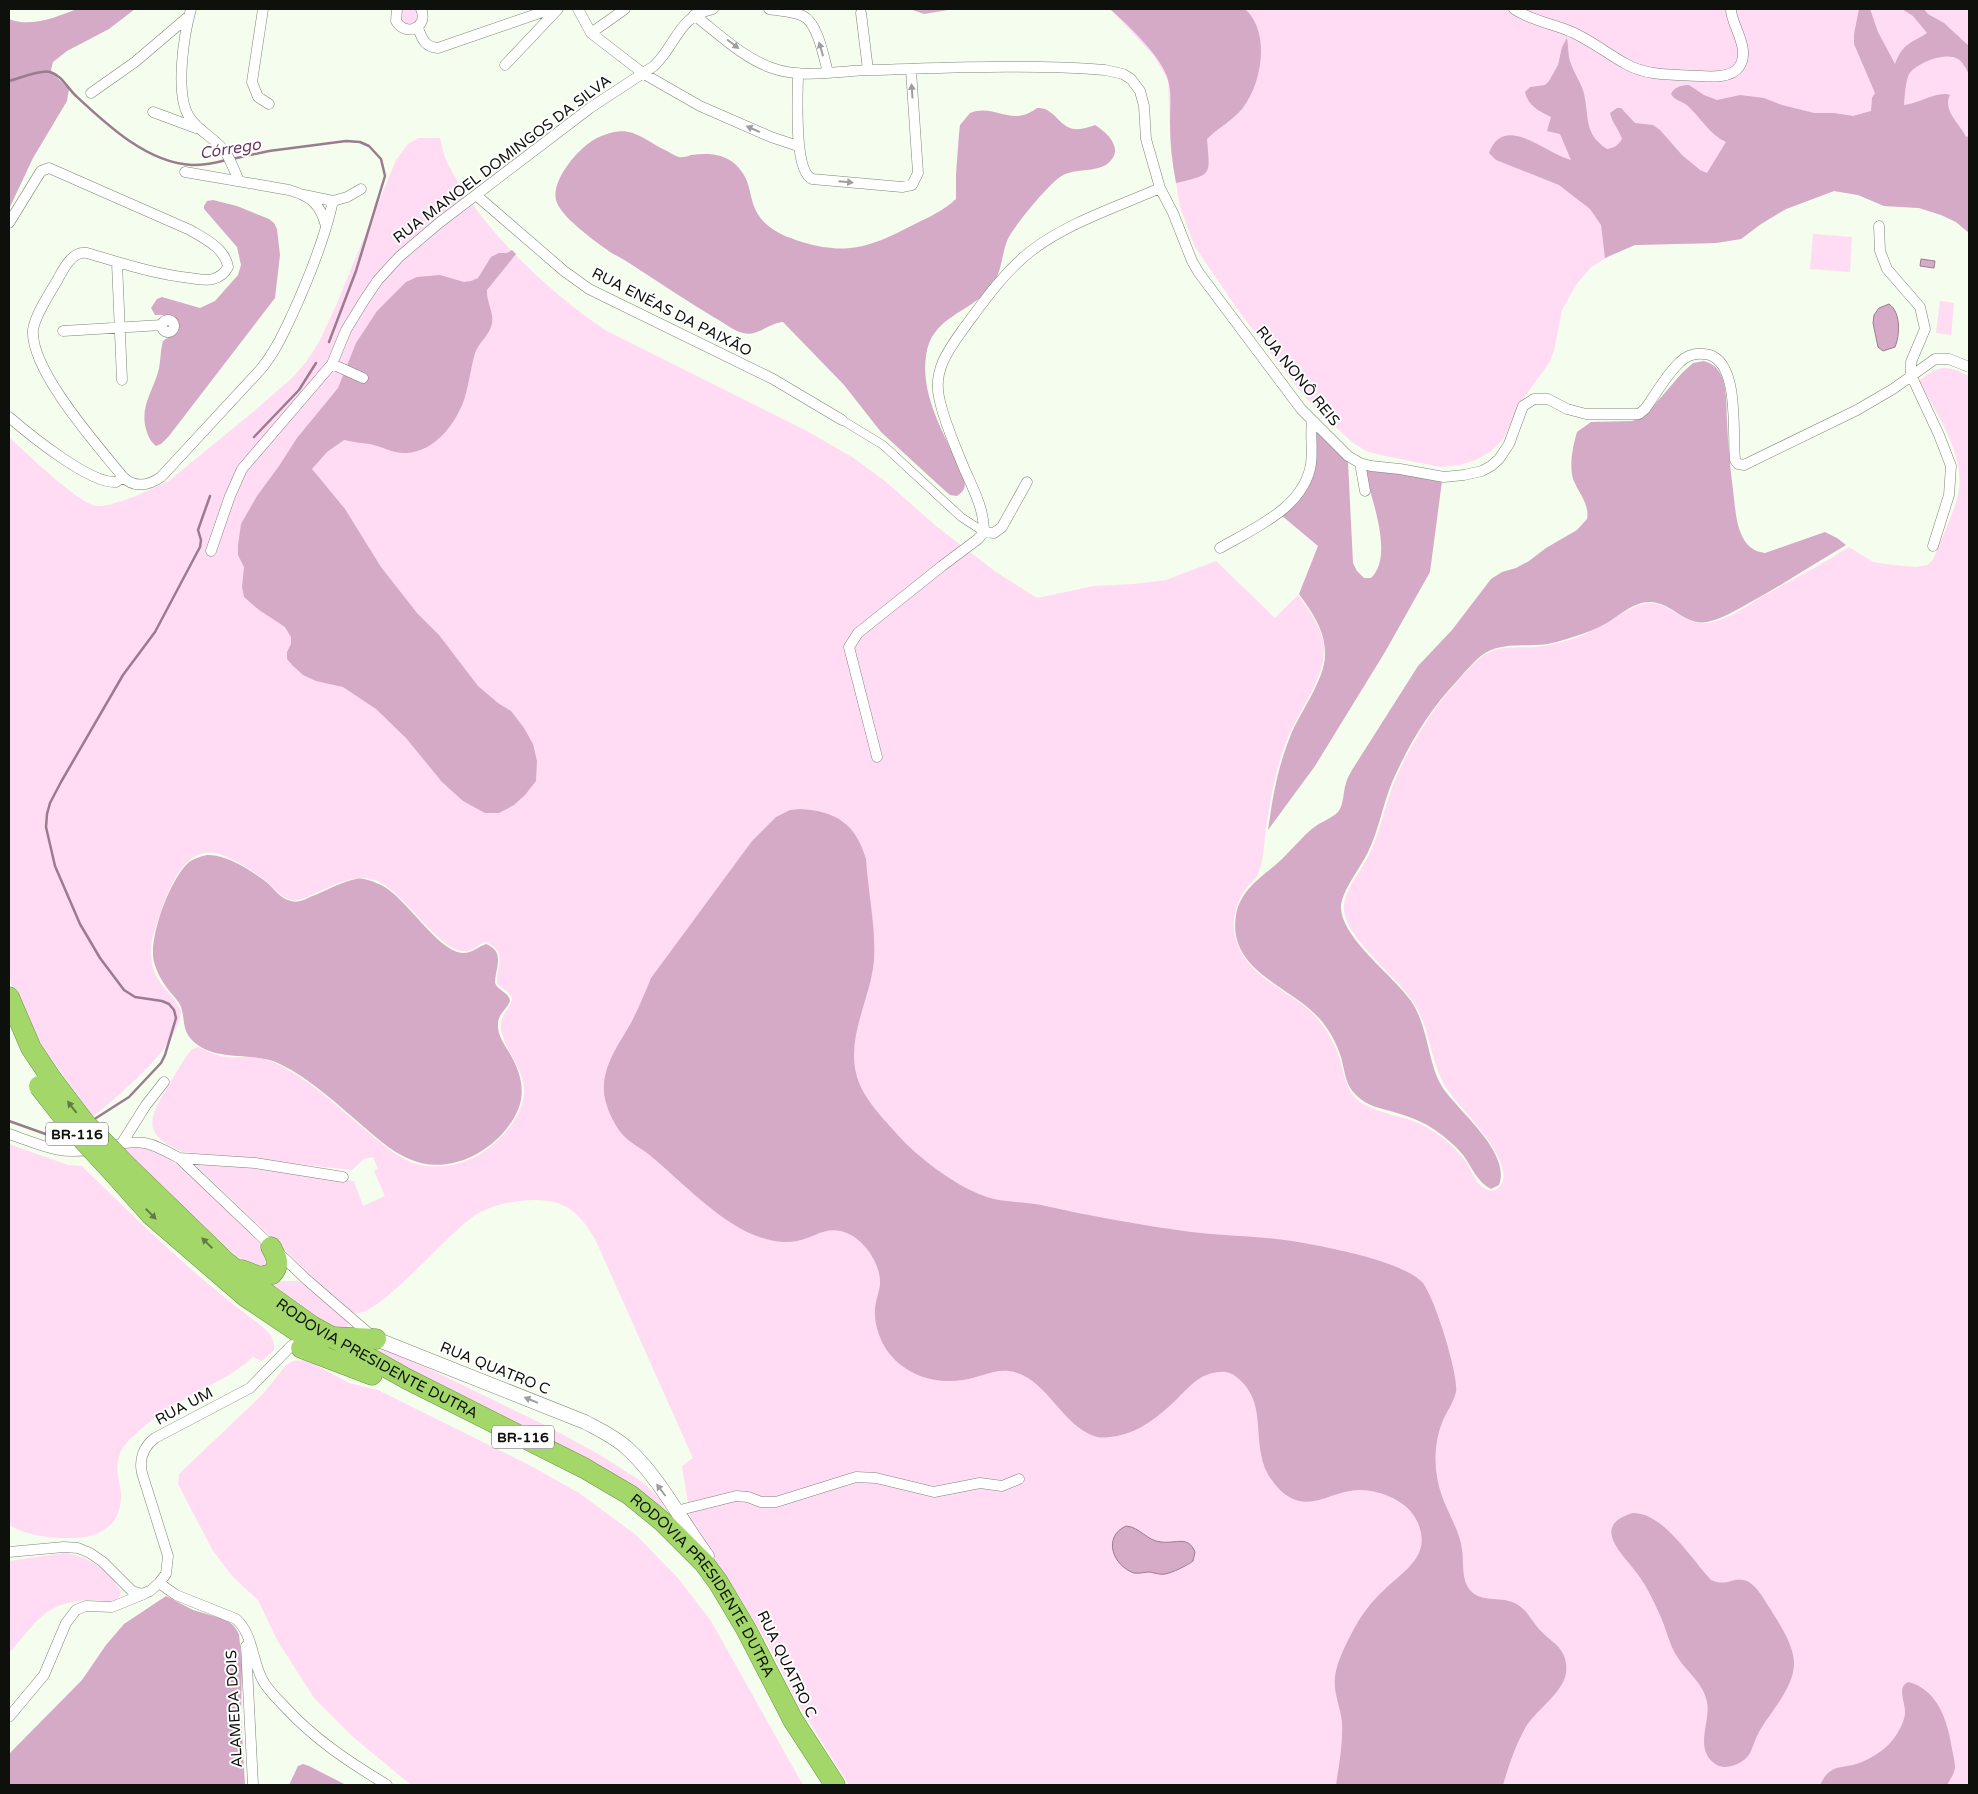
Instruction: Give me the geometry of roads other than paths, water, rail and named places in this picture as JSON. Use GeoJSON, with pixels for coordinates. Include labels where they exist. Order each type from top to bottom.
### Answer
{"type":"FeatureCollection","features":[{"type":"Feature","properties":{"kind":"highway","name":"RODOVIA PRESIDENTE DUTRA"},"geometry":{"type":"LineString","coordinates":[[9,997],[45,1082]]}},
{"type":"Feature","properties":{"kind":"highway","name":"RODOVIA PRESIDENTE DUTRA"},"geometry":{"type":"LineString","coordinates":[[9,1032],[45,1082],[85,1123],[124,1173],[151,1215],[269,1314],[315,1344],[372,1375],[589,1486],[617,1502],[663,1538],[696,1571],[724,1611],[785,1729],[819,1785]]}},
{"type":"Feature","properties":{"kind":"highway","name":"RODOVIA PRESIDENTE DUTRA"},"geometry":{"type":"LineString","coordinates":[[124,1173],[262,1291],[329,1337],[406,1379],[584,1468],[630,1495],[663,1522],[704,1563],[718,1582],[746,1629],[789,1714],[835,1785]]}},
{"type":"Feature","properties":{"kind":"highway"},"geometry":{"type":"LineString","coordinates":[[226,1262],[252,1275],[264,1277],[272,1274],[277,1268],[277,1258],[271,1247]]}},
{"type":"Feature","properties":{"kind":"highway"},"geometry":{"type":"LineString","coordinates":[[269,1314],[280,1325],[292,1345],[372,1375]]}},
{"type":"Feature","properties":{"kind":"highway"},"geometry":{"type":"LineString","coordinates":[[329,1337],[384,1341]]}},
{"type":"Feature","properties":{"kind":"street"},"geometry":{"type":"LineString","coordinates":[[263,9],[252,82],[258,97],[269,104]]}},
{"type":"Feature","properties":{"kind":"street"},"geometry":{"type":"LineString","coordinates":[[397,9],[395,17],[401,28],[409,30],[418,28],[423,19],[421,9]]}},
{"type":"Feature","properties":{"kind":"street"},"geometry":{"type":"LineString","coordinates":[[418,28],[425,43],[431,48],[438,48],[551,9]]}},
{"type":"Feature","properties":{"kind":"street"},"geometry":{"type":"LineString","coordinates":[[505,65],[558,9]]}},
{"type":"Feature","properties":{"kind":"street"},"geometry":{"type":"LineString","coordinates":[[578,9],[591,33],[644,74],[700,106],[798,146]]}},
{"type":"Feature","properties":{"kind":"street"},"geometry":{"type":"LineString","coordinates":[[591,33],[625,9]]}},
{"type":"Feature","properties":{"kind":"street"},"geometry":{"type":"LineString","coordinates":[[694,15],[713,9]]}},
{"type":"Feature","properties":{"kind":"street"},"geometry":{"type":"LineString","coordinates":[[769,9],[789,12],[807,19],[818,38],[828,73]]}},
{"type":"Feature","properties":{"kind":"street"},"geometry":{"type":"LineString","coordinates":[[1514,9],[1522,14],[1584,38],[1626,64],[1638,69],[1672,76],[1713,77],[1733,72],[1742,62],[1740,37],[1731,9]]}},
{"type":"Feature","properties":{"kind":"street"},"geometry":{"type":"LineString","coordinates":[[91,93],[135,62],[190,12]]}},
{"type":"Feature","properties":{"kind":"street"},"geometry":{"type":"LineString","coordinates":[[168,118],[180,112],[184,45],[190,12]]}},
{"type":"Feature","properties":{"kind":"street"},"geometry":{"type":"LineString","coordinates":[[861,13],[868,70]]}},
{"type":"Feature","properties":{"kind":"street","name":"RUA NONÔ REIS"},"geometry":{"type":"LineString","coordinates":[[694,15],[760,63],[782,71],[828,73],[868,70],[1021,66],[1105,70],[1123,74],[1134,82],[1142,96],[1146,139],[1160,188],[1199,273],[1284,388],[1312,421],[1336,445],[1348,456],[1360,463],[1444,477],[1464,476],[1482,471],[1494,464],[1506,450],[1521,410],[1530,401],[1543,398],[1567,409],[1586,414],[1639,414],[1645,409],[1680,362],[1690,356],[1709,354],[1718,359],[1728,375],[1732,398],[1735,462],[1739,465],[1744,465],[1857,410],[1911,375]]}},
{"type":"Feature","properties":{"kind":"street","name":"RUA MANOEL DOMINGOS DA SILVA"},"geometry":{"type":"LineString","coordinates":[[211,551],[230,496],[242,469],[332,364],[346,330],[378,280],[399,256],[590,108],[644,74],[661,59],[685,22],[694,15]]}},
{"type":"Feature","properties":{"kind":"street"},"geometry":{"type":"LineString","coordinates":[[798,73],[798,146],[802,169],[807,176],[812,180],[902,188],[912,185],[918,173],[911,70]]}},
{"type":"Feature","properties":{"kind":"street"},"geometry":{"type":"LineString","coordinates":[[182,101],[190,119],[226,153],[237,177]]}},
{"type":"Feature","properties":{"kind":"street"},"geometry":{"type":"LineString","coordinates":[[153,112],[201,130]]}},
{"type":"Feature","properties":{"kind":"street"},"geometry":{"type":"LineString","coordinates":[[9,223],[41,171],[52,169],[190,230],[216,247],[224,256],[228,267],[223,275],[207,280],[167,275],[83,253],[70,259],[35,323],[33,335],[36,353],[49,380],[123,477],[137,485],[154,481],[160,477],[261,369],[275,351],[309,278],[326,229],[333,201]]}},
{"type":"Feature","properties":{"kind":"street"},"geometry":{"type":"LineString","coordinates":[[185,172],[237,177],[333,201],[347,197],[361,189]]}},
{"type":"Feature","properties":{"kind":"street"},"geometry":{"type":"LineString","coordinates":[[877,757],[849,647],[853,638],[895,602],[978,540],[984,532],[982,510],[940,402],[937,379],[941,366],[981,304],[1014,266],[1030,252],[1050,238],[1084,221],[1160,188]]}},
{"type":"Feature","properties":{"kind":"street"},"geometry":{"type":"LineString","coordinates":[[304,194],[321,211],[326,229]]}},
{"type":"Feature","properties":{"kind":"street","name":"RUA ENÉAS DA PAIXÃO"},"geometry":{"type":"LineString","coordinates":[[476,195],[564,271],[595,292],[773,379],[842,420]]}},
{"type":"Feature","properties":{"kind":"street"},"geometry":{"type":"LineString","coordinates":[[1879,226],[1880,252],[1887,268],[1920,306],[1924,329],[1911,362],[1911,375],[1940,435],[1951,466],[1949,495],[1933,546]]}},
{"type":"Feature","properties":{"kind":"street"},"geometry":{"type":"LineString","coordinates":[[117,263],[122,380]]}},
{"type":"Feature","properties":{"kind":"street"},"geometry":{"type":"LineString","coordinates":[[63,331],[162,324]]}},
{"type":"Feature","properties":{"kind":"street"},"geometry":{"type":"LineString","coordinates":[[1911,375],[1938,358],[1949,359],[1969,367]]}},
{"type":"Feature","properties":{"kind":"street"},"geometry":{"type":"LineString","coordinates":[[332,364],[362,378]]}},
{"type":"Feature","properties":{"kind":"street"},"geometry":{"type":"LineString","coordinates":[[9,417],[46,446],[91,475],[111,482],[116,482],[123,477]]}},
{"type":"Feature","properties":{"kind":"street"},"geometry":{"type":"LineString","coordinates":[[842,420],[883,446],[961,517],[984,532],[994,533],[1002,527],[1027,482]]}},
{"type":"Feature","properties":{"kind":"street"},"geometry":{"type":"LineString","coordinates":[[1220,548],[1273,517],[1300,490],[1310,465],[1312,421]]}},
{"type":"Feature","properties":{"kind":"street"},"geometry":{"type":"LineString","coordinates":[[1360,463],[1365,491]]}},
{"type":"Feature","properties":{"kind":"street"},"geometry":{"type":"LineString","coordinates":[[122,1143],[146,1105],[164,1082]]}},
{"type":"Feature","properties":{"kind":"street","name":"RUA QUATRO C"},"geometry":{"type":"LineString","coordinates":[[9,1134],[48,1148],[72,1152],[122,1143],[147,1142],[158,1146],[179,1158],[306,1280],[384,1341],[585,1422],[614,1438],[638,1460],[664,1493],[730,1589],[763,1650],[808,1744]]}},
{"type":"Feature","properties":{"kind":"street"},"geometry":{"type":"LineString","coordinates":[[179,1158],[255,1163],[343,1177]]}},
{"type":"Feature","properties":{"kind":"street","name":"RUA UM"},"geometry":{"type":"LineString","coordinates":[[159,1584],[166,1574],[168,1563],[166,1548],[141,1469],[142,1455],[148,1444],[155,1438],[250,1388],[292,1345]]}},
{"type":"Feature","properties":{"kind":"street"},"geometry":{"type":"LineString","coordinates":[[680,1510],[736,1496],[748,1497],[761,1502],[776,1502],[856,1477],[876,1478],[934,1492],[980,1483],[1002,1486],[1019,1479]]}},
{"type":"Feature","properties":{"kind":"street"},"geometry":{"type":"LineString","coordinates":[[9,1552],[64,1547],[78,1548],[103,1562],[132,1591],[144,1594]]}},
{"type":"Feature","properties":{"kind":"street"},"geometry":{"type":"LineString","coordinates":[[9,1717],[44,1675],[69,1618],[76,1610],[88,1606],[104,1607],[121,1604],[144,1594],[159,1584],[176,1595],[233,1617],[239,1622],[245,1630],[262,1679],[280,1702],[320,1741],[358,1768],[388,1785]]}},
{"type":"Feature","properties":{"kind":"street","name":"ALAMEDA DOIS"},"geometry":{"type":"LineString","coordinates":[[245,1630],[253,1785]]}},
{"type":"Feature","properties":{"kind":"waterway","name":"Córrego"},"geometry":{"type":"LineString","coordinates":[[9,81],[35,73],[50,72],[61,78],[75,95],[100,118],[143,150],[175,163],[192,165],[226,160]]}},
{"type":"Feature","properties":{"kind":"waterway"},"geometry":{"type":"LineString","coordinates":[[232,159],[269,151],[346,141],[360,142],[369,146],[381,159],[385,176],[356,271],[329,342]]}},
{"type":"Feature","properties":{"kind":"waterway"},"geometry":{"type":"LineString","coordinates":[[254,437],[299,390],[316,363]]}},
{"type":"Feature","properties":{"kind":"waterway"},"geometry":{"type":"LineString","coordinates":[[93,1120],[129,1097],[161,1063],[176,1018],[174,1010],[169,1004],[162,1001],[135,997],[124,990],[100,958],[80,924],[55,866],[46,827],[47,814],[50,803],[61,782],[123,675],[155,632],[200,547],[201,540],[198,530],[210,496]]}},
{"type":"Feature","properties":{"kind":"waterway"},"geometry":{"type":"LineString","coordinates":[[9,1121],[54,1137],[66,1134]]}}]}
